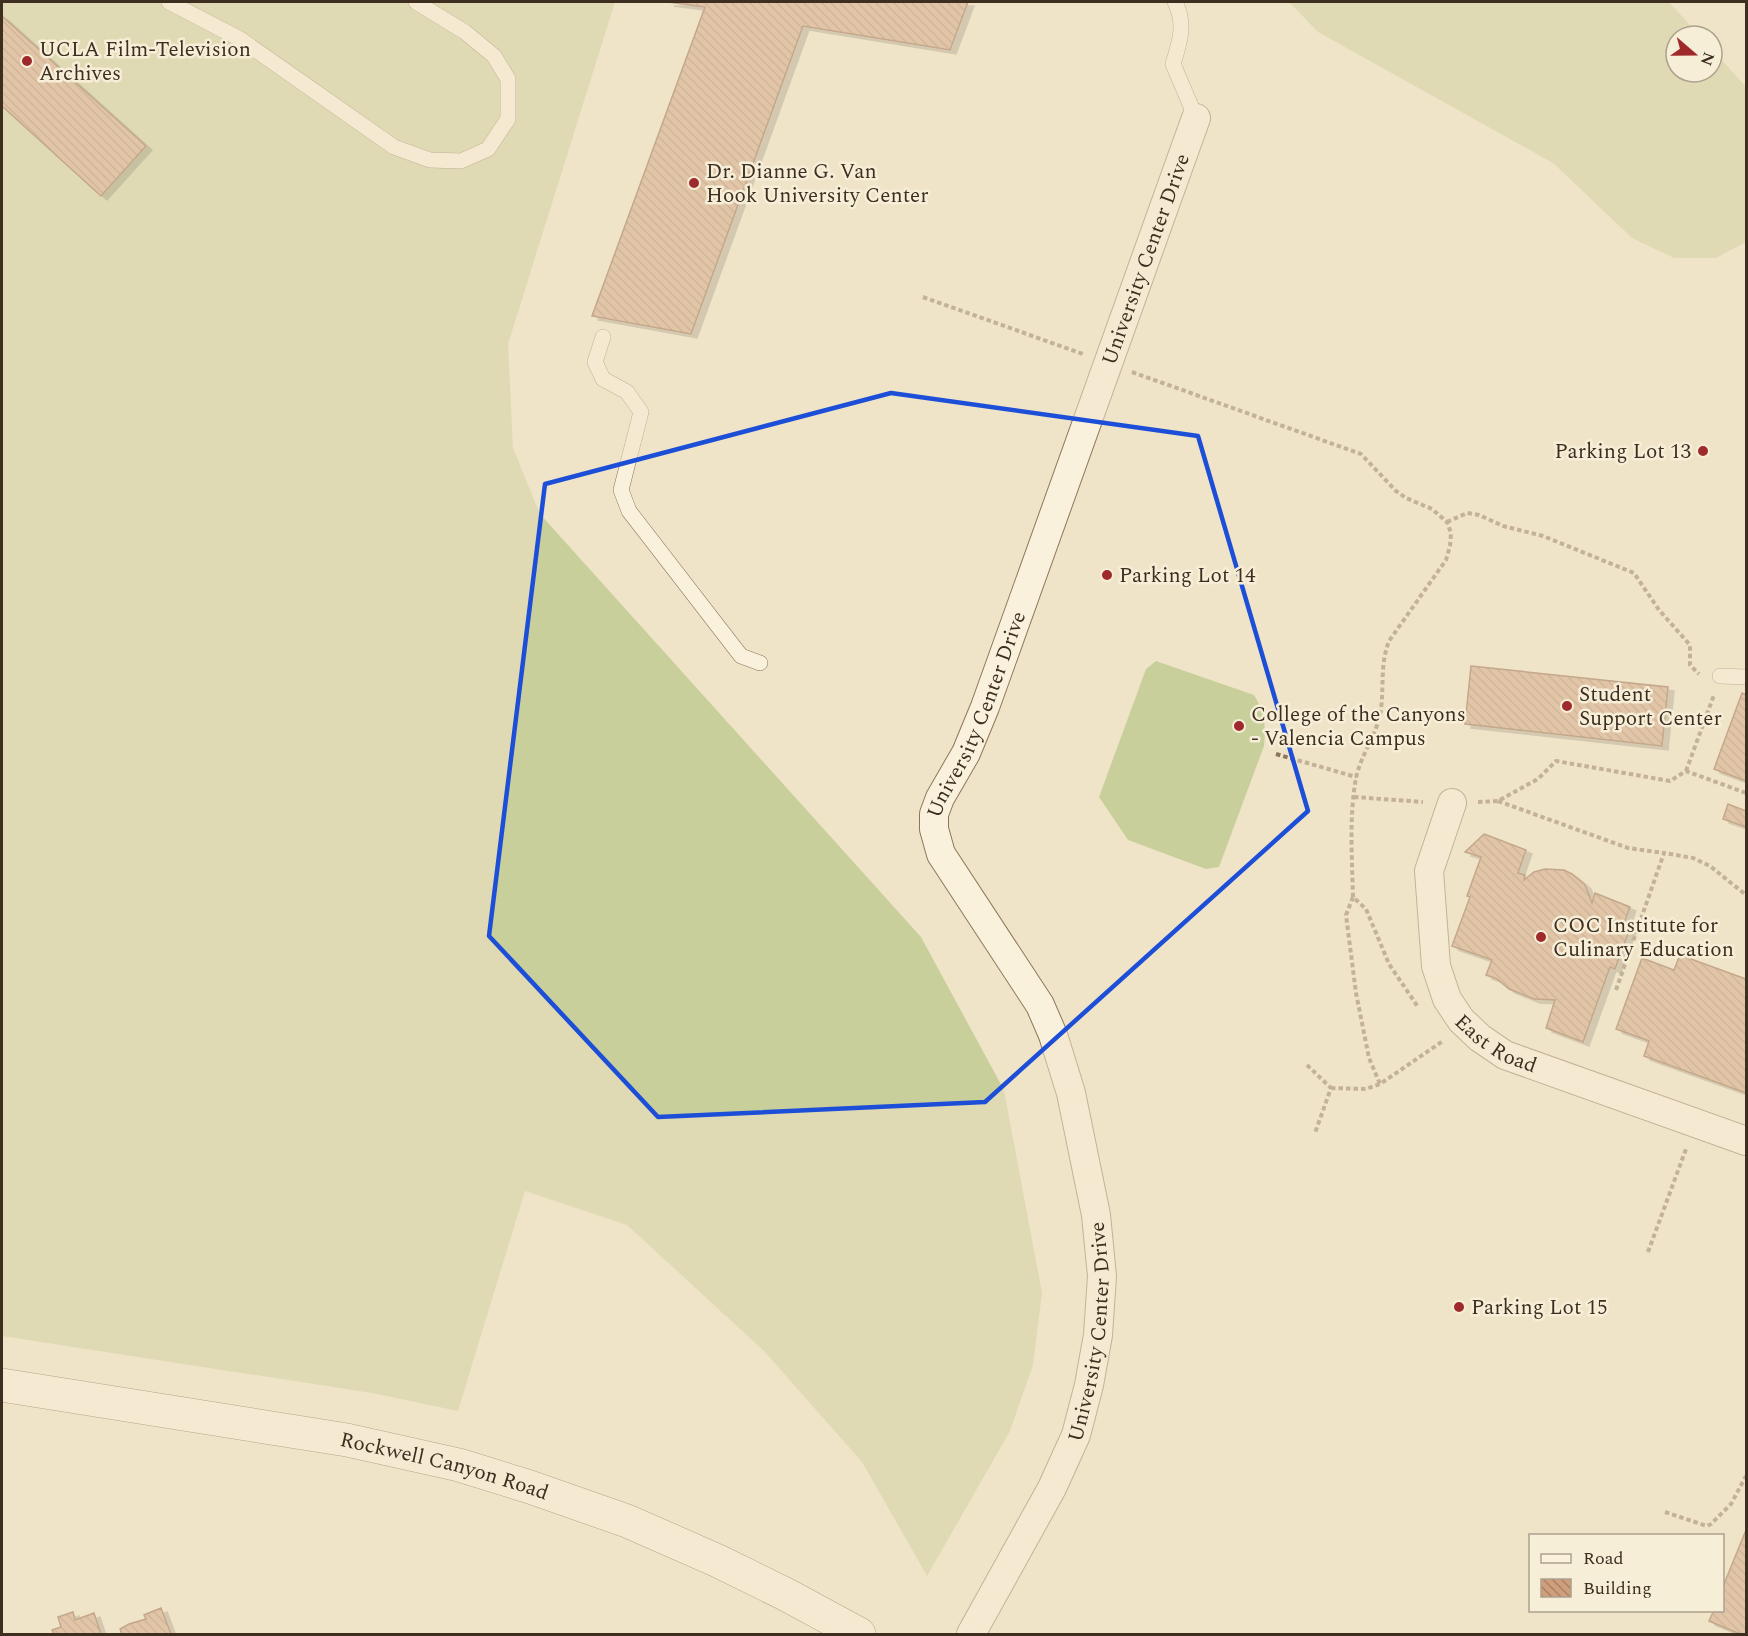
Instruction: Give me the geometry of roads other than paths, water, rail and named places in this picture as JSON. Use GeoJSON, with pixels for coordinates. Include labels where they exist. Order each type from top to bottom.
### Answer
{"type":"FeatureCollection","features":[{"type":"Feature","properties":{"kind":"street","name":"University Center Drive"},"geometry":{"type":"LineString","coordinates":[[971,1635],[1053,1488],[1076,1435],[1089,1385],[1098,1335],[1102,1276],[1096,1215],[1071,1093],[1053,1035],[1040,1005],[941,854],[934,829],[934,814],[940,798],[966,753],[985,707],[1196,118]]}},
{"type":"Feature","properties":{"kind":"street","name":"East Road"},"geometry":{"type":"LineString","coordinates":[[1452,803],[1430,871],[1436,966],[1447,999],[1461,1020],[1479,1038],[1505,1055],[1746,1141]]}},
{"type":"Feature","properties":{"kind":"street","name":"Rockwell Canyon Road"},"geometry":{"type":"LineString","coordinates":[[2,1385],[347,1440],[459,1465],[627,1521],[718,1561],[787,1595],[859,1635]]}},
{"type":"Feature","properties":{"kind":"lane"},"geometry":{"type":"LineString","coordinates":[[169,2],[240,39],[394,147],[430,160],[462,160],[488,149],[508,118],[508,79],[494,56],[465,32],[416,2]]}},
{"type":"Feature","properties":{"kind":"lane"},"geometry":{"type":"LineString","coordinates":[[1175,2],[1181,14],[1181,38],[1173,64],[1196,118]]}},
{"type":"Feature","properties":{"kind":"lane"},"geometry":{"type":"LineString","coordinates":[[603,337],[595,362],[603,380],[627,392],[641,412],[621,490],[629,511],[741,656],[760,663]]}},
{"type":"Feature","properties":{"kind":"lane"},"geometry":{"type":"LineString","coordinates":[[1720,676],[1746,677]]}},
{"type":"Feature","properties":{"kind":"place","name":"UCLA Film-Television Archives"},"geometry":{"type":"Point","coordinates":[27,61]}},
{"type":"Feature","properties":{"kind":"place","name":"Dr. Dianne G. Van Hook University Center"},"geometry":{"type":"Point","coordinates":[694,183]}},
{"type":"Feature","properties":{"kind":"place","name":"Parking Lot 13"},"geometry":{"type":"Point","coordinates":[1703,451]}},
{"type":"Feature","properties":{"kind":"place","name":"Parking Lot 14"},"geometry":{"type":"Point","coordinates":[1107,575]}},
{"type":"Feature","properties":{"kind":"place","name":"Student Support Center"},"geometry":{"type":"Point","coordinates":[1567,706]}},
{"type":"Feature","properties":{"kind":"place","name":"College of the Canyons - Valencia Campus"},"geometry":{"type":"Point","coordinates":[1239,726]}},
{"type":"Feature","properties":{"kind":"place","name":"COC Institute for Culinary Education"},"geometry":{"type":"Point","coordinates":[1541,937]}},
{"type":"Feature","properties":{"kind":"place","name":"Parking Lot 15"},"geometry":{"type":"Point","coordinates":[1459,1307]}}]}
